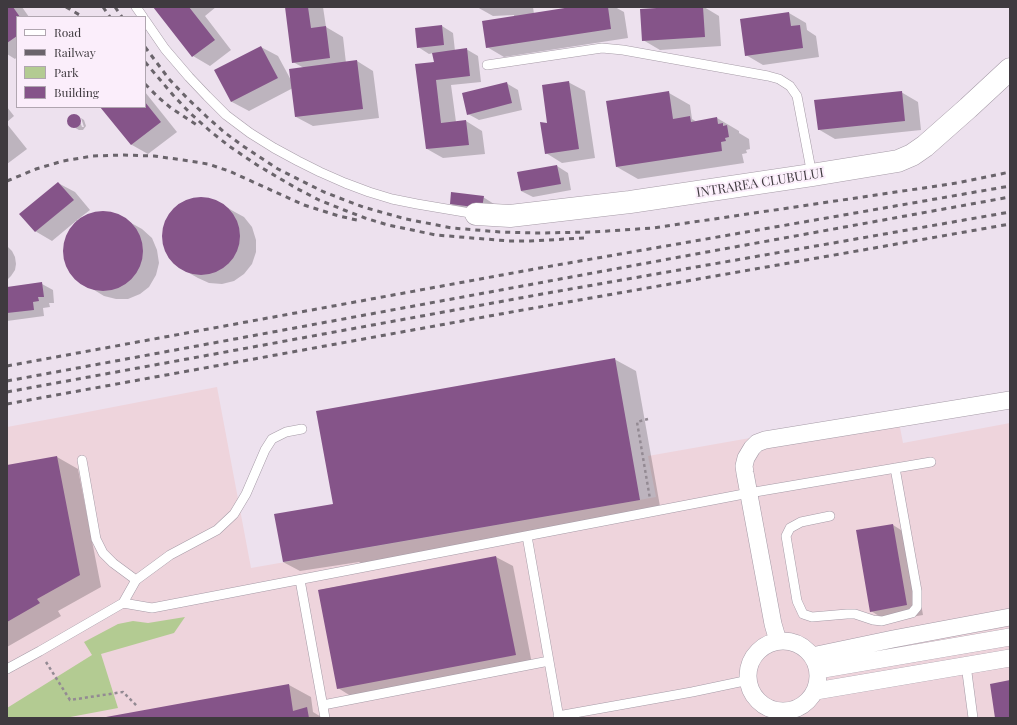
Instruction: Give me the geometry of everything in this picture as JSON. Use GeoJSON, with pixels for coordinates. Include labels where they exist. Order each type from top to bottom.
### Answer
{"type":"FeatureCollection","features":[{"type":"Feature","properties":{"kind":"street","name":"INTRAREA CLUBULUI"},"geometry":{"type":"LineString","coordinates":[[476,214],[510,216],[630,202],[898,161],[912,155],[925,146],[1010,69]]}},
{"type":"Feature","properties":{"kind":"street"},"geometry":{"type":"LineString","coordinates":[[778,641],[773,624],[744,466],[749,453],[757,443],[765,440],[1010,400]]}},
{"type":"Feature","properties":{"kind":"street"},"geometry":{"type":"LineString","coordinates":[[815,663],[893,639],[1010,617]]}},
{"type":"Feature","properties":{"kind":"street"},"geometry":{"type":"LineString","coordinates":[[815,663],[895,657],[1010,637]]}},
{"type":"Feature","properties":{"kind":"street"},"geometry":{"type":"LineString","coordinates":[[778,641],[794,642],[807,650],[815,663],[819,678],[818,686],[810,700],[792,714],[769,708],[762,704],[753,693],[748,672],[750,664],[758,652],[771,643],[778,641]]}},
{"type":"Feature","properties":{"kind":"street"},"geometry":{"type":"LineString","coordinates":[[816,690],[1010,658]]}},
{"type":"Feature","properties":{"kind":"lane"},"geometry":{"type":"LineString","coordinates":[[136,7],[142,16]]}},
{"type":"Feature","properties":{"kind":"lane"},"geometry":{"type":"LineString","coordinates":[[146,21],[165,49],[188,77],[226,115],[250,133],[298,161],[345,183],[392,199],[446,210],[476,214]]}},
{"type":"Feature","properties":{"kind":"lane"},"geometry":{"type":"LineString","coordinates":[[487,65],[602,48],[623,50],[779,79],[790,86],[797,96],[812,175]]}},
{"type":"Feature","properties":{"kind":"lane"},"geometry":{"type":"LineString","coordinates":[[7,669],[123,603],[136,580],[170,554],[217,530],[234,514],[246,494],[265,450],[272,439],[286,432],[302,429]]}},
{"type":"Feature","properties":{"kind":"lane"},"geometry":{"type":"LineString","coordinates":[[82,460],[96,539],[103,553],[113,563],[136,580]]}},
{"type":"Feature","properties":{"kind":"lane"},"geometry":{"type":"LineString","coordinates":[[123,603],[152,608],[652,511],[931,462]]}},
{"type":"Feature","properties":{"kind":"lane"},"geometry":{"type":"LineString","coordinates":[[830,516],[801,522],[790,528],[786,536],[797,601],[804,614],[812,617],[855,614],[873,620],[882,621],[912,613],[917,607],[917,592],[895,468]]}},
{"type":"Feature","properties":{"kind":"lane"},"geometry":{"type":"LineString","coordinates":[[527,536],[558,717],[749,680]]}},
{"type":"Feature","properties":{"kind":"lane"},"geometry":{"type":"LineString","coordinates":[[300,580],[326,718]]}},
{"type":"Feature","properties":{"kind":"lane"},"geometry":{"type":"LineString","coordinates":[[323,705],[549,661]]}},
{"type":"Feature","properties":{"kind":"lane"},"geometry":{"type":"LineString","coordinates":[[966,666],[974,718]]}},
{"type":"Feature","properties":{"kind":"path"},"geometry":{"type":"LineString","coordinates":[[648,419],[637,422],[652,511]]}},
{"type":"Feature","properties":{"kind":"path"},"geometry":{"type":"LineString","coordinates":[[40,651],[70,700],[122,692],[138,707]]}},
{"type":"Feature","properties":{"kind":"shaded area"},"geometry":{"type":"Polygon","coordinates":[[[217,387],[251,568],[656,497],[648,456],[897,412],[903,443],[1010,423],[1010,718],[7,718],[7,427],[217,387]]]}},
{"type":"Feature","properties":{"kind":"green space"},"geometry":{"type":"Polygon","coordinates":[[[185,617],[174,633],[101,654],[118,708],[65,718],[7,718],[7,708],[92,655],[84,642],[118,624],[133,621],[148,623],[185,617]]]}},
{"type":"Feature","properties":{"kind":"building"},"geometry":{"type":"Polygon","coordinates":[[[7,7],[13,7],[19,16],[16,16],[16,37],[7,43],[7,7]]]}},
{"type":"Feature","properties":{"kind":"building"},"geometry":{"type":"Polygon","coordinates":[[[153,7],[189,7],[215,40],[192,57],[153,7]]]}},
{"type":"Feature","properties":{"kind":"building"},"geometry":{"type":"Polygon","coordinates":[[[285,7],[308,7],[311,28],[326,26],[330,58],[292,63],[285,7]]]}},
{"type":"Feature","properties":{"kind":"building"},"geometry":{"type":"Polygon","coordinates":[[[571,7],[608,7],[611,29],[486,48],[482,21],[571,7]]]}},
{"type":"Feature","properties":{"kind":"building"},"geometry":{"type":"Polygon","coordinates":[[[703,7],[705,37],[642,41],[640,9],[703,7]]]}},
{"type":"Feature","properties":{"kind":"building"},"geometry":{"type":"Polygon","coordinates":[[[789,12],[791,26],[800,25],[803,48],[745,56],[740,19],[789,12]]]}},
{"type":"Feature","properties":{"kind":"building"},"geometry":{"type":"Polygon","coordinates":[[[442,25],[444,45],[417,48],[415,28],[442,25]]]}},
{"type":"Feature","properties":{"kind":"building"},"geometry":{"type":"Polygon","coordinates":[[[261,46],[278,78],[231,102],[214,70],[261,46]]]}},
{"type":"Feature","properties":{"kind":"building"},"geometry":{"type":"Polygon","coordinates":[[[467,48],[470,76],[436,80],[441,123],[466,120],[469,145],[426,149],[415,64],[434,62],[432,53],[467,48]]]}},
{"type":"Feature","properties":{"kind":"building"},"geometry":{"type":"Polygon","coordinates":[[[357,60],[363,109],[295,117],[289,69],[357,60]]]}},
{"type":"Feature","properties":{"kind":"building"},"geometry":{"type":"Polygon","coordinates":[[[569,81],[579,149],[545,154],[540,122],[547,123],[542,85],[569,81]]]}},
{"type":"Feature","properties":{"kind":"building"},"geometry":{"type":"Polygon","coordinates":[[[507,82],[512,103],[467,115],[462,93],[507,82]]]}},
{"type":"Feature","properties":{"kind":"building"},"geometry":{"type":"Polygon","coordinates":[[[669,91],[673,119],[690,116],[691,122],[717,117],[718,124],[723,123],[723,126],[727,125],[729,137],[725,138],[726,141],[721,142],[722,151],[616,167],[606,101],[669,91]]]}},
{"type":"Feature","properties":{"kind":"building"},"geometry":{"type":"Polygon","coordinates":[[[902,91],[905,121],[818,130],[814,100],[902,91]]]}},
{"type":"Feature","properties":{"kind":"building"},"geometry":{"type":"Polygon","coordinates":[[[146,103],[161,122],[131,145],[101,108],[146,108],[146,103]]]}},
{"type":"Feature","properties":{"kind":"building"},"geometry":{"type":"Polygon","coordinates":[[[74,114],[79,116],[81,121],[79,126],[74,128],[69,126],[67,121],[69,116],[74,114]]]}},
{"type":"Feature","properties":{"kind":"building"},"geometry":{"type":"Polygon","coordinates":[[[557,165],[561,184],[521,191],[517,172],[557,165]]]}},
{"type":"Feature","properties":{"kind":"building"},"geometry":{"type":"Polygon","coordinates":[[[58,182],[74,200],[35,232],[19,214],[58,182]]]}},
{"type":"Feature","properties":{"kind":"building"},"geometry":{"type":"Polygon","coordinates":[[[451,192],[484,196],[482,208],[450,204],[451,192]]]}},
{"type":"Feature","properties":{"kind":"building"},"geometry":{"type":"Polygon","coordinates":[[[201,197],[216,200],[223,204],[233,214],[237,221],[240,236],[237,251],[233,258],[223,268],[216,272],[201,275],[186,272],[179,268],[169,258],[165,251],[162,236],[165,221],[169,214],[179,204],[186,200],[201,197]]]}},
{"type":"Feature","properties":{"kind":"building"},"geometry":{"type":"Polygon","coordinates":[[[103,211],[111,212],[125,218],[131,223],[136,229],[142,243],[142,259],[136,273],[131,279],[125,284],[111,290],[103,291],[95,290],[81,284],[75,279],[70,273],[64,259],[63,251],[64,243],[70,229],[75,223],[81,218],[95,212],[103,211]]]}},
{"type":"Feature","properties":{"kind":"building"},"geometry":{"type":"Polygon","coordinates":[[[42,282],[44,297],[38,297],[39,301],[33,302],[34,310],[7,313],[7,287],[42,282]]]}},
{"type":"Feature","properties":{"kind":"building"},"geometry":{"type":"Polygon","coordinates":[[[615,358],[640,500],[283,562],[274,514],[333,504],[316,411],[615,358]]]}},
{"type":"Feature","properties":{"kind":"building"},"geometry":{"type":"Polygon","coordinates":[[[57,456],[80,575],[37,599],[40,603],[7,622],[7,465],[57,456]]]}},
{"type":"Feature","properties":{"kind":"building"},"geometry":{"type":"Polygon","coordinates":[[[893,524],[907,605],[870,612],[856,530],[893,524]]]}},
{"type":"Feature","properties":{"kind":"building"},"geometry":{"type":"Polygon","coordinates":[[[496,556],[516,655],[337,689],[318,590],[496,556]]]}},
{"type":"Feature","properties":{"kind":"building"},"geometry":{"type":"Polygon","coordinates":[[[1010,680],[1010,718],[995,718],[990,684],[1010,680]]]}},
{"type":"Feature","properties":{"kind":"building"},"geometry":{"type":"Polygon","coordinates":[[[289,684],[293,711],[307,707],[309,718],[106,717],[183,703],[289,684]]]}},
{"type":"Feature","properties":{"kind":"railway"},"geometry":{"type":"LineString","coordinates":[[66,7],[81,16]]}},
{"type":"Feature","properties":{"kind":"railway"},"geometry":{"type":"LineString","coordinates":[[103,7],[109,16]]}},
{"type":"Feature","properties":{"kind":"railway"},"geometry":{"type":"LineString","coordinates":[[115,7],[121,16]]}},
{"type":"Feature","properties":{"kind":"railway"},"geometry":{"type":"LineString","coordinates":[[146,48],[169,79],[206,116],[243,146],[278,169],[324,192],[363,207],[406,219],[452,228],[500,232],[540,233],[592,232],[653,228],[957,183],[1010,172]]}},
{"type":"Feature","properties":{"kind":"railway"},"geometry":{"type":"LineString","coordinates":[[146,63],[173,95],[210,131],[257,165],[319,200],[365,218],[388,225],[436,235],[509,241],[584,238]]}},
{"type":"Feature","properties":{"kind":"railway"},"geometry":{"type":"LineString","coordinates":[[146,85],[171,108],[200,127]]}},
{"type":"Feature","properties":{"kind":"railway"},"geometry":{"type":"LineString","coordinates":[[7,181],[36,169],[63,161],[93,156],[154,156],[208,164],[229,171],[304,205],[361,221]]}},
{"type":"Feature","properties":{"kind":"railway"},"geometry":{"type":"LineString","coordinates":[[7,366],[540,268],[1010,186]]}},
{"type":"Feature","properties":{"kind":"railway"},"geometry":{"type":"LineString","coordinates":[[7,381],[1010,197]]}},
{"type":"Feature","properties":{"kind":"railway"},"geometry":{"type":"LineString","coordinates":[[7,392],[542,294],[1010,212]]}},
{"type":"Feature","properties":{"kind":"railway"},"geometry":{"type":"LineString","coordinates":[[7,404],[517,311],[1010,224]]}}]}
